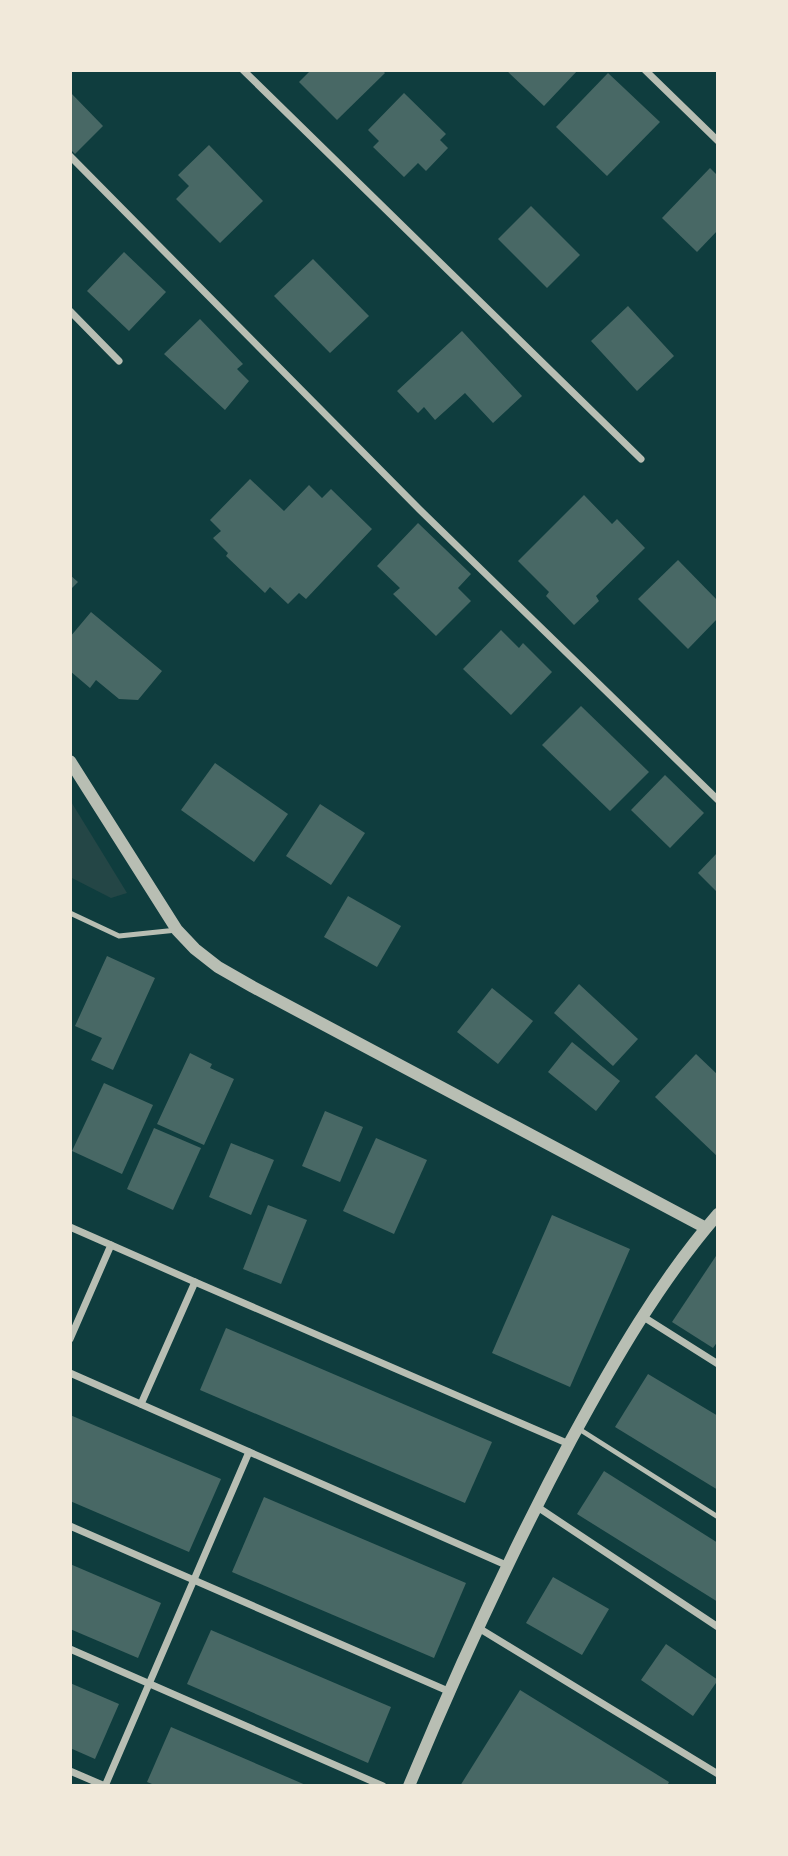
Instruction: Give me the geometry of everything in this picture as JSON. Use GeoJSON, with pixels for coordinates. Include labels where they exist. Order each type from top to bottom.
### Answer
{"type":"FeatureCollection","features":[{"type":"Feature","properties":{"kind":"street"},"geometry":{"type":"LineString","coordinates":[[243,70],[640,459]]}},
{"type":"Feature","properties":{"kind":"street"},"geometry":{"type":"LineString","coordinates":[[645,70],[718,141]]}},
{"type":"Feature","properties":{"kind":"street"},"geometry":{"type":"LineString","coordinates":[[70,156],[400,490],[718,800]]}},
{"type":"Feature","properties":{"kind":"street"},"geometry":{"type":"LineString","coordinates":[[70,311],[120,361]]}},
{"type":"Feature","properties":{"kind":"street"},"geometry":{"type":"LineString","coordinates":[[70,761],[177,930],[218,967],[320,1024],[706,1228]]}},
{"type":"Feature","properties":{"kind":"street"},"geometry":{"type":"LineString","coordinates":[[409,1786],[448,1690],[506,1564],[569,1444],[642,1317],[718,1213]]}},
{"type":"Feature","properties":{"kind":"street"},"geometry":{"type":"LineString","coordinates":[[70,1227],[569,1444]]}},
{"type":"Feature","properties":{"kind":"street"},"geometry":{"type":"LineString","coordinates":[[70,1339],[111,1245]]}},
{"type":"Feature","properties":{"kind":"street"},"geometry":{"type":"LineString","coordinates":[[141,1404],[195,1282]]}},
{"type":"Feature","properties":{"kind":"street"},"geometry":{"type":"LineString","coordinates":[[642,1317],[718,1364]]}},
{"type":"Feature","properties":{"kind":"street"},"geometry":{"type":"LineString","coordinates":[[70,1373],[506,1564]]}},
{"type":"Feature","properties":{"kind":"street"},"geometry":{"type":"LineString","coordinates":[[70,1771],[105,1786],[249,1452]]}},
{"type":"Feature","properties":{"kind":"street"},"geometry":{"type":"LineString","coordinates":[[536,1506],[718,1627]]}},
{"type":"Feature","properties":{"kind":"street"},"geometry":{"type":"LineString","coordinates":[[70,1526],[448,1690]]}},
{"type":"Feature","properties":{"kind":"street"},"geometry":{"type":"LineString","coordinates":[[477,1627],[718,1774]]}},
{"type":"Feature","properties":{"kind":"street"},"geometry":{"type":"LineString","coordinates":[[70,1649],[383,1786]]}},
{"type":"Feature","properties":{"kind":"lane"},"geometry":{"type":"LineString","coordinates":[[70,913],[119,936],[177,930]]}},
{"type":"Feature","properties":{"kind":"lane"},"geometry":{"type":"LineString","coordinates":[[578,1428],[718,1517]]}},
{"type":"Feature","properties":{"kind":"shaded area"},"geometry":{"type":"Polygon","coordinates":[[[70,800],[127,893],[111,898],[70,877],[70,800]]]}},
{"type":"Feature","properties":{"kind":"building"},"geometry":{"type":"Polygon","coordinates":[[[311,70],[382,70],[385,73],[337,120],[299,82],[311,70]]]}},
{"type":"Feature","properties":{"kind":"building"},"geometry":{"type":"Polygon","coordinates":[[[506,70],[578,70],[544,106],[506,70]]]}},
{"type":"Feature","properties":{"kind":"building"},"geometry":{"type":"Polygon","coordinates":[[[608,73],[660,122],[607,176],[556,127],[608,73]]]}},
{"type":"Feature","properties":{"kind":"building"},"geometry":{"type":"Polygon","coordinates":[[[70,92],[103,126],[75,154],[70,149],[70,92]]]}},
{"type":"Feature","properties":{"kind":"building"},"geometry":{"type":"Polygon","coordinates":[[[404,93],[446,134],[440,140],[448,148],[426,171],[418,163],[404,177],[373,147],[379,141],[368,130],[404,93]]]}},
{"type":"Feature","properties":{"kind":"building"},"geometry":{"type":"Polygon","coordinates":[[[209,145],[263,201],[220,243],[176,199],[189,186],[178,175],[209,145]]]}},
{"type":"Feature","properties":{"kind":"building"},"geometry":{"type":"Polygon","coordinates":[[[710,168],[718,176],[718,230],[697,252],[662,218],[710,168]]]}},
{"type":"Feature","properties":{"kind":"building"},"geometry":{"type":"Polygon","coordinates":[[[531,206],[580,255],[547,288],[498,239],[531,206]]]}},
{"type":"Feature","properties":{"kind":"building"},"geometry":{"type":"Polygon","coordinates":[[[124,252],[166,292],[129,331],[87,291],[124,252]]]}},
{"type":"Feature","properties":{"kind":"building"},"geometry":{"type":"Polygon","coordinates":[[[313,259],[369,316],[330,353],[274,296],[313,259]]]}},
{"type":"Feature","properties":{"kind":"building"},"geometry":{"type":"Polygon","coordinates":[[[628,306],[674,356],[637,391],[591,341],[628,306]]]}},
{"type":"Feature","properties":{"kind":"building"},"geometry":{"type":"Polygon","coordinates":[[[200,319],[243,364],[237,369],[249,381],[225,410],[164,354],[200,319]]]}},
{"type":"Feature","properties":{"kind":"building"},"geometry":{"type":"Polygon","coordinates":[[[462,331],[522,396],[493,423],[465,393],[435,420],[424,407],[418,413],[397,391],[462,331]]]}},
{"type":"Feature","properties":{"kind":"building"},"geometry":{"type":"Polygon","coordinates":[[[250,479],[284,511],[309,485],[322,498],[331,489],[372,529],[306,599],[299,593],[288,604],[270,587],[265,593],[226,556],[228,553],[213,538],[221,531],[210,520],[250,479]]]}},
{"type":"Feature","properties":{"kind":"building"},"geometry":{"type":"Polygon","coordinates":[[[584,495],[612,524],[617,519],[645,548],[596,596],[599,601],[574,625],[546,596],[549,592],[518,561],[584,495]]]}},
{"type":"Feature","properties":{"kind":"building"},"geometry":{"type":"Polygon","coordinates":[[[418,523],[471,574],[458,588],[471,601],[436,636],[393,594],[400,588],[377,566],[418,523]]]}},
{"type":"Feature","properties":{"kind":"building"},"geometry":{"type":"Polygon","coordinates":[[[678,560],[718,601],[718,618],[688,649],[638,599],[678,560]]]}},
{"type":"Feature","properties":{"kind":"building"},"geometry":{"type":"Polygon","coordinates":[[[70,575],[78,582],[70,590],[70,575]]]}},
{"type":"Feature","properties":{"kind":"building"},"geometry":{"type":"Polygon","coordinates":[[[91,612],[162,671],[138,700],[119,699],[96,680],[90,688],[70,671],[70,637],[91,612]]]}},
{"type":"Feature","properties":{"kind":"building"},"geometry":{"type":"Polygon","coordinates":[[[501,630],[519,648],[523,643],[552,672],[511,715],[463,669],[501,630]]]}},
{"type":"Feature","properties":{"kind":"building"},"geometry":{"type":"Polygon","coordinates":[[[581,706],[649,772],[610,811],[542,745],[581,706]]]}},
{"type":"Feature","properties":{"kind":"building"},"geometry":{"type":"Polygon","coordinates":[[[215,763],[288,814],[254,862],[181,810],[215,763]]]}},
{"type":"Feature","properties":{"kind":"building"},"geometry":{"type":"Polygon","coordinates":[[[665,775],[704,813],[670,848],[631,810],[665,775]]]}},
{"type":"Feature","properties":{"kind":"building"},"geometry":{"type":"Polygon","coordinates":[[[320,804],[365,833],[331,885],[286,856],[320,804]]]}},
{"type":"Feature","properties":{"kind":"building"},"geometry":{"type":"Polygon","coordinates":[[[718,852],[718,893],[698,873],[718,852]]]}},
{"type":"Feature","properties":{"kind":"building"},"geometry":{"type":"Polygon","coordinates":[[[348,896],[401,926],[377,967],[324,937],[348,896]]]}},
{"type":"Feature","properties":{"kind":"building"},"geometry":{"type":"Polygon","coordinates":[[[107,956],[155,978],[113,1070],[91,1060],[102,1038],[75,1026],[107,956]]]}},
{"type":"Feature","properties":{"kind":"building"},"geometry":{"type":"Polygon","coordinates":[[[579,984],[638,1039],[613,1066],[554,1013],[579,984]]]}},
{"type":"Feature","properties":{"kind":"building"},"geometry":{"type":"Polygon","coordinates":[[[492,988],[533,1021],[498,1064],[457,1032],[492,988]]]}},
{"type":"Feature","properties":{"kind":"building"},"geometry":{"type":"Polygon","coordinates":[[[572,1042],[620,1081],[596,1111],[548,1072],[572,1042]]]}},
{"type":"Feature","properties":{"kind":"building"},"geometry":{"type":"Polygon","coordinates":[[[190,1053],[212,1064],[210,1068],[234,1079],[204,1145],[157,1124],[190,1053]]]}},
{"type":"Feature","properties":{"kind":"building"},"geometry":{"type":"Polygon","coordinates":[[[696,1054],[718,1075],[718,1157],[655,1097],[696,1054]]]}},
{"type":"Feature","properties":{"kind":"building"},"geometry":{"type":"Polygon","coordinates":[[[104,1083],[153,1105],[122,1174],[72,1151],[104,1083]]]}},
{"type":"Feature","properties":{"kind":"building"},"geometry":{"type":"Polygon","coordinates":[[[325,1111],[363,1127],[340,1182],[302,1166],[325,1111]]]}},
{"type":"Feature","properties":{"kind":"building"},"geometry":{"type":"Polygon","coordinates":[[[154,1128],[201,1148],[173,1210],[127,1189],[154,1128]]]}},
{"type":"Feature","properties":{"kind":"building"},"geometry":{"type":"Polygon","coordinates":[[[376,1138],[427,1160],[394,1234],[343,1211],[376,1138]]]}},
{"type":"Feature","properties":{"kind":"building"},"geometry":{"type":"Polygon","coordinates":[[[231,1143],[274,1160],[251,1215],[209,1197],[231,1143]]]}},
{"type":"Feature","properties":{"kind":"building"},"geometry":{"type":"Polygon","coordinates":[[[268,1205],[307,1220],[281,1284],[243,1269],[268,1205]]]}},
{"type":"Feature","properties":{"kind":"building"},"geometry":{"type":"Polygon","coordinates":[[[552,1215],[630,1249],[570,1387],[492,1353],[552,1215]]]}},
{"type":"Feature","properties":{"kind":"building"},"geometry":{"type":"Polygon","coordinates":[[[718,1253],[718,1341],[713,1348],[672,1322],[718,1253]]]}},
{"type":"Feature","properties":{"kind":"building"},"geometry":{"type":"Polygon","coordinates":[[[226,1328],[492,1442],[465,1503],[200,1390],[226,1328]]]}},
{"type":"Feature","properties":{"kind":"building"},"geometry":{"type":"Polygon","coordinates":[[[648,1374],[718,1416],[718,1490],[615,1427],[648,1374]]]}},
{"type":"Feature","properties":{"kind":"building"},"geometry":{"type":"Polygon","coordinates":[[[70,1415],[221,1479],[189,1552],[70,1501],[70,1415]]]}},
{"type":"Feature","properties":{"kind":"building"},"geometry":{"type":"Polygon","coordinates":[[[604,1471],[718,1543],[718,1602],[577,1514],[604,1471]]]}},
{"type":"Feature","properties":{"kind":"building"},"geometry":{"type":"Polygon","coordinates":[[[264,1497],[466,1583],[434,1658],[232,1572],[264,1497]]]}},
{"type":"Feature","properties":{"kind":"building"},"geometry":{"type":"Polygon","coordinates":[[[70,1564],[161,1603],[138,1658],[70,1629],[70,1564]]]}},
{"type":"Feature","properties":{"kind":"building"},"geometry":{"type":"Polygon","coordinates":[[[553,1577],[609,1609],[582,1655],[526,1623],[553,1577]]]}},
{"type":"Feature","properties":{"kind":"building"},"geometry":{"type":"Polygon","coordinates":[[[211,1630],[391,1707],[368,1763],[187,1684],[211,1630]]]}},
{"type":"Feature","properties":{"kind":"building"},"geometry":{"type":"Polygon","coordinates":[[[666,1644],[718,1680],[693,1716],[641,1680],[666,1644]]]}},
{"type":"Feature","properties":{"kind":"building"},"geometry":{"type":"Polygon","coordinates":[[[70,1683],[119,1704],[95,1759],[70,1748],[70,1683]]]}},
{"type":"Feature","properties":{"kind":"building"},"geometry":{"type":"Polygon","coordinates":[[[520,1690],[669,1782],[667,1786],[460,1786],[520,1690]]]}},
{"type":"Feature","properties":{"kind":"building"},"geometry":{"type":"Polygon","coordinates":[[[171,1727],[308,1786],[157,1786],[147,1782],[171,1727]]]}}]}
